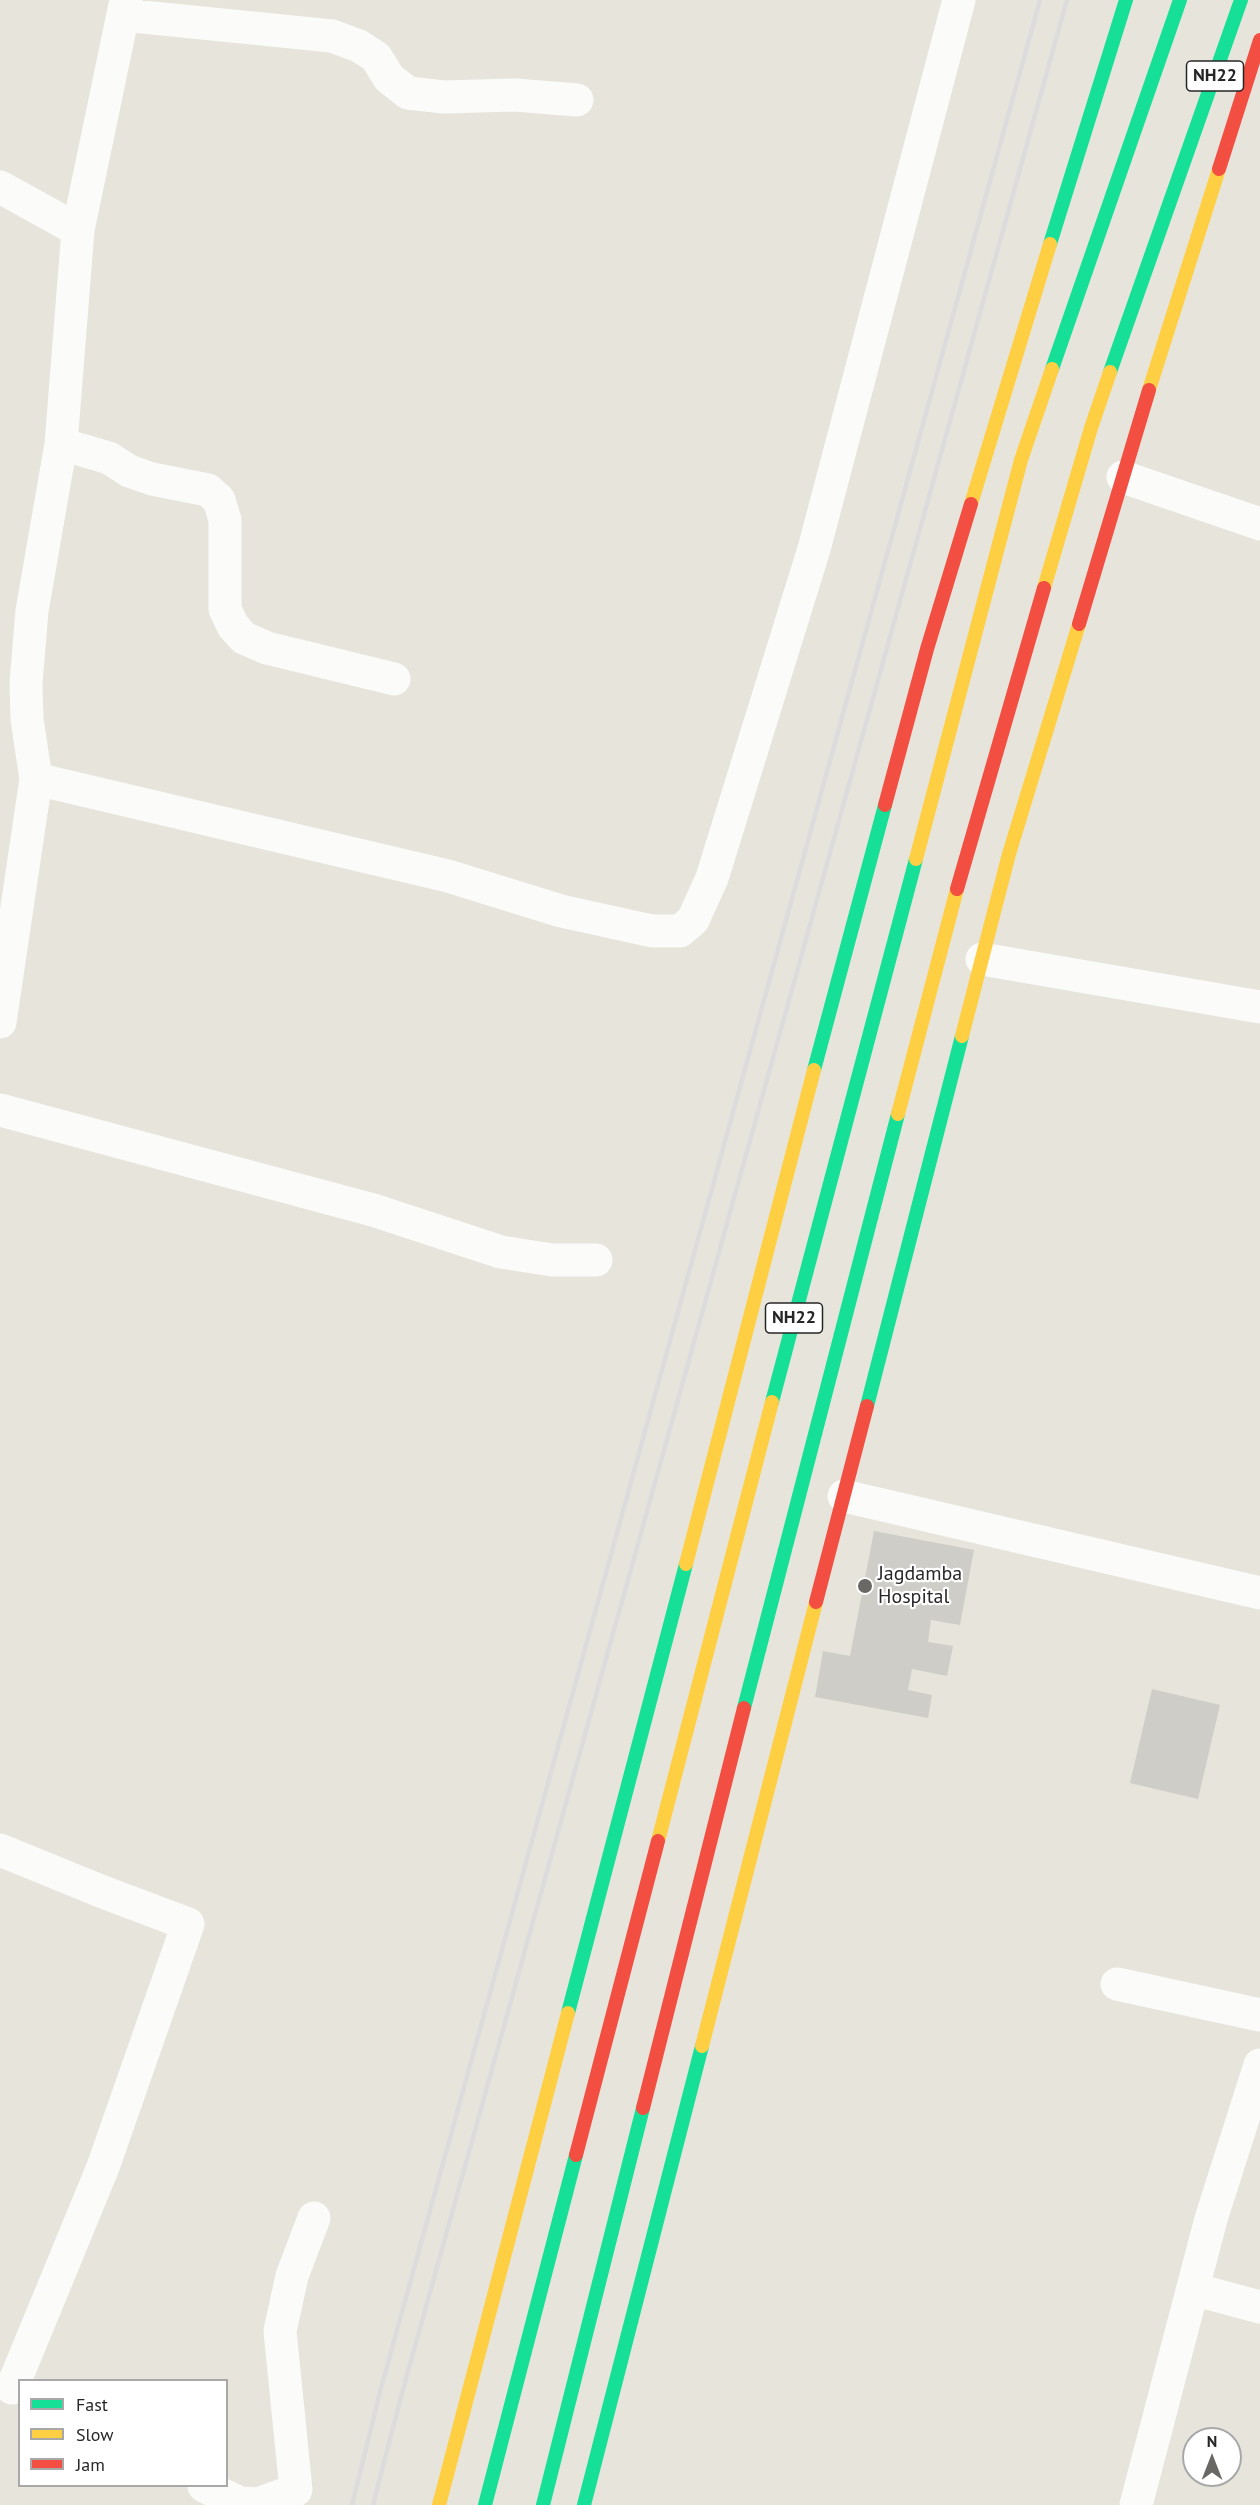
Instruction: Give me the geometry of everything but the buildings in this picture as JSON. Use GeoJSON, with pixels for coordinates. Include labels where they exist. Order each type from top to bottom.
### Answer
{"type":"FeatureCollection","features":[{"type":"Feature","properties":{"kind":"main road"},"geometry":{"type":"LineString","coordinates":[[439,2505],[647,1718],[761,1268],[927,649],[1040,273],[1126,0]]}},
{"type":"Feature","properties":{"kind":"main road","name":"NH22"},"geometry":{"type":"LineString","coordinates":[[485,2505],[757,1459],[1021,460],[1180,0]]}},
{"type":"Feature","properties":{"kind":"main road","name":"NH22"},"geometry":{"type":"LineString","coordinates":[[543,2505],[745,1704],[951,909],[1091,428],[1241,0]]}},
{"type":"Feature","properties":{"kind":"main road"},"geometry":{"type":"LineString","coordinates":[[584,2505],[1009,854],[1123,477],[1260,40]]}},
{"type":"Feature","properties":{"kind":"street"},"geometry":{"type":"LineString","coordinates":[[36,779],[448,876],[561,911],[652,931],[680,931],[693,921],[712,878],[814,549],[959,0]]}},
{"type":"Feature","properties":{"kind":"street"},"geometry":{"type":"LineString","coordinates":[[0,1022],[36,779],[27,719],[27,672],[32,611],[61,444],[78,230],[125,8],[332,36],[359,46],[376,57],[389,78],[408,93],[444,97],[514,95],[577,100]]}},
{"type":"Feature","properties":{"kind":"street"},"geometry":{"type":"LineString","coordinates":[[0,187],[78,230]]}},
{"type":"Feature","properties":{"kind":"street"},"geometry":{"type":"LineString","coordinates":[[61,444],[109,458],[129,471],[152,479],[208,490],[219,501],[225,520],[225,609],[233,626],[244,638],[267,648],[394,679]]}},
{"type":"Feature","properties":{"kind":"street"},"geometry":{"type":"LineString","coordinates":[[1123,477],[1260,524]]}},
{"type":"Feature","properties":{"kind":"street"},"geometry":{"type":"LineString","coordinates":[[982,959],[1260,1007]]}},
{"type":"Feature","properties":{"kind":"street"},"geometry":{"type":"LineString","coordinates":[[0,1110],[373,1210],[501,1252],[552,1260],[596,1260]]}},
{"type":"Feature","properties":{"kind":"street"},"geometry":{"type":"LineString","coordinates":[[844,1496],[1260,1593]]}},
{"type":"Feature","properties":{"kind":"street"},"geometry":{"type":"LineString","coordinates":[[0,1850],[188,1924],[103,2167],[10,2388]]}},
{"type":"Feature","properties":{"kind":"street"},"geometry":{"type":"LineString","coordinates":[[1117,1984],[1260,2015]]}},
{"type":"Feature","properties":{"kind":"street"},"geometry":{"type":"LineString","coordinates":[[1136,2505],[1211,2218],[1260,2065]]}},
{"type":"Feature","properties":{"kind":"street"},"geometry":{"type":"LineString","coordinates":[[206,2487],[240,2503],[258,2504],[296,2490],[280,2331],[292,2276],[314,2218]]}},
{"type":"Feature","properties":{"kind":"street"},"geometry":{"type":"LineString","coordinates":[[1193,2289],[1260,2307]]}},
{"type":"Feature","properties":{"kind":"railway"},"geometry":{"type":"LineString","coordinates":[[352,2505],[381,2388],[1040,0]]}},
{"type":"Feature","properties":{"kind":"railway"},"geometry":{"type":"LineString","coordinates":[[373,2505],[402,2393],[1067,0]]}},
{"type":"Feature","properties":{"kind":"traffic: fast"},"geometry":{"type":"LineString","coordinates":[[1050,244],[1126,0]]}},
{"type":"Feature","properties":{"kind":"traffic: fast"},"geometry":{"type":"LineString","coordinates":[[1052,369],[1180,0]]}},
{"type":"Feature","properties":{"kind":"traffic: fast"},"geometry":{"type":"LineString","coordinates":[[1110,372],[1241,0]]}},
{"type":"Feature","properties":{"kind":"traffic: fast"},"geometry":{"type":"LineString","coordinates":[[814,1070],[885,805]]}},
{"type":"Feature","properties":{"kind":"traffic: fast"},"geometry":{"type":"LineString","coordinates":[[772,1402],[916,859]]}},
{"type":"Feature","properties":{"kind":"traffic: fast"},"geometry":{"type":"LineString","coordinates":[[867,1406],[962,1036]]}},
{"type":"Feature","properties":{"kind":"traffic: fast"},"geometry":{"type":"LineString","coordinates":[[744,1708],[898,1114]]}},
{"type":"Feature","properties":{"kind":"traffic: fast"},"geometry":{"type":"LineString","coordinates":[[568,2013],[686,1564]]}},
{"type":"Feature","properties":{"kind":"traffic: fast"},"geometry":{"type":"LineString","coordinates":[[584,2505],[702,2046]]}},
{"type":"Feature","properties":{"kind":"traffic: fast"},"geometry":{"type":"LineString","coordinates":[[543,2505],[643,2108]]}},
{"type":"Feature","properties":{"kind":"traffic: fast"},"geometry":{"type":"LineString","coordinates":[[485,2505],[576,2155]]}},
{"type":"Feature","properties":{"kind":"traffic: slow"},"geometry":{"type":"LineString","coordinates":[[1149,390],[1219,169]]}},
{"type":"Feature","properties":{"kind":"traffic: slow"},"geometry":{"type":"LineString","coordinates":[[971,504],[1050,244]]}},
{"type":"Feature","properties":{"kind":"traffic: slow"},"geometry":{"type":"LineString","coordinates":[[916,859],[1021,460],[1052,369]]}},
{"type":"Feature","properties":{"kind":"traffic: slow"},"geometry":{"type":"LineString","coordinates":[[1044,588],[1091,428],[1110,372]]}},
{"type":"Feature","properties":{"kind":"traffic: slow"},"geometry":{"type":"LineString","coordinates":[[962,1036],[1009,854],[1079,624]]}},
{"type":"Feature","properties":{"kind":"traffic: slow"},"geometry":{"type":"LineString","coordinates":[[898,1114],[957,889]]}},
{"type":"Feature","properties":{"kind":"traffic: slow"},"geometry":{"type":"LineString","coordinates":[[686,1564],[814,1070]]}},
{"type":"Feature","properties":{"kind":"traffic: slow"},"geometry":{"type":"LineString","coordinates":[[658,1841],[772,1402]]}},
{"type":"Feature","properties":{"kind":"traffic: slow"},"geometry":{"type":"LineString","coordinates":[[702,2046],[816,1602]]}},
{"type":"Feature","properties":{"kind":"traffic: slow"},"geometry":{"type":"LineString","coordinates":[[439,2505],[568,2013]]}},
{"type":"Feature","properties":{"kind":"traffic: jam"},"geometry":{"type":"LineString","coordinates":[[1219,169],[1260,40]]}},
{"type":"Feature","properties":{"kind":"traffic: jam"},"geometry":{"type":"LineString","coordinates":[[1079,624],[1149,390]]}},
{"type":"Feature","properties":{"kind":"traffic: jam"},"geometry":{"type":"LineString","coordinates":[[885,805],[927,649],[971,504]]}},
{"type":"Feature","properties":{"kind":"traffic: jam"},"geometry":{"type":"LineString","coordinates":[[957,889],[1044,588]]}},
{"type":"Feature","properties":{"kind":"traffic: jam"},"geometry":{"type":"LineString","coordinates":[[816,1602],[867,1406]]}},
{"type":"Feature","properties":{"kind":"traffic: jam"},"geometry":{"type":"LineString","coordinates":[[643,2108],[744,1708]]}},
{"type":"Feature","properties":{"kind":"traffic: jam"},"geometry":{"type":"LineString","coordinates":[[576,2155],[658,1841]]}},
{"type":"Feature","properties":{"kind":"place","name":"Jagdamba Hospital"},"geometry":{"type":"Point","coordinates":[865,1586]}}]}
